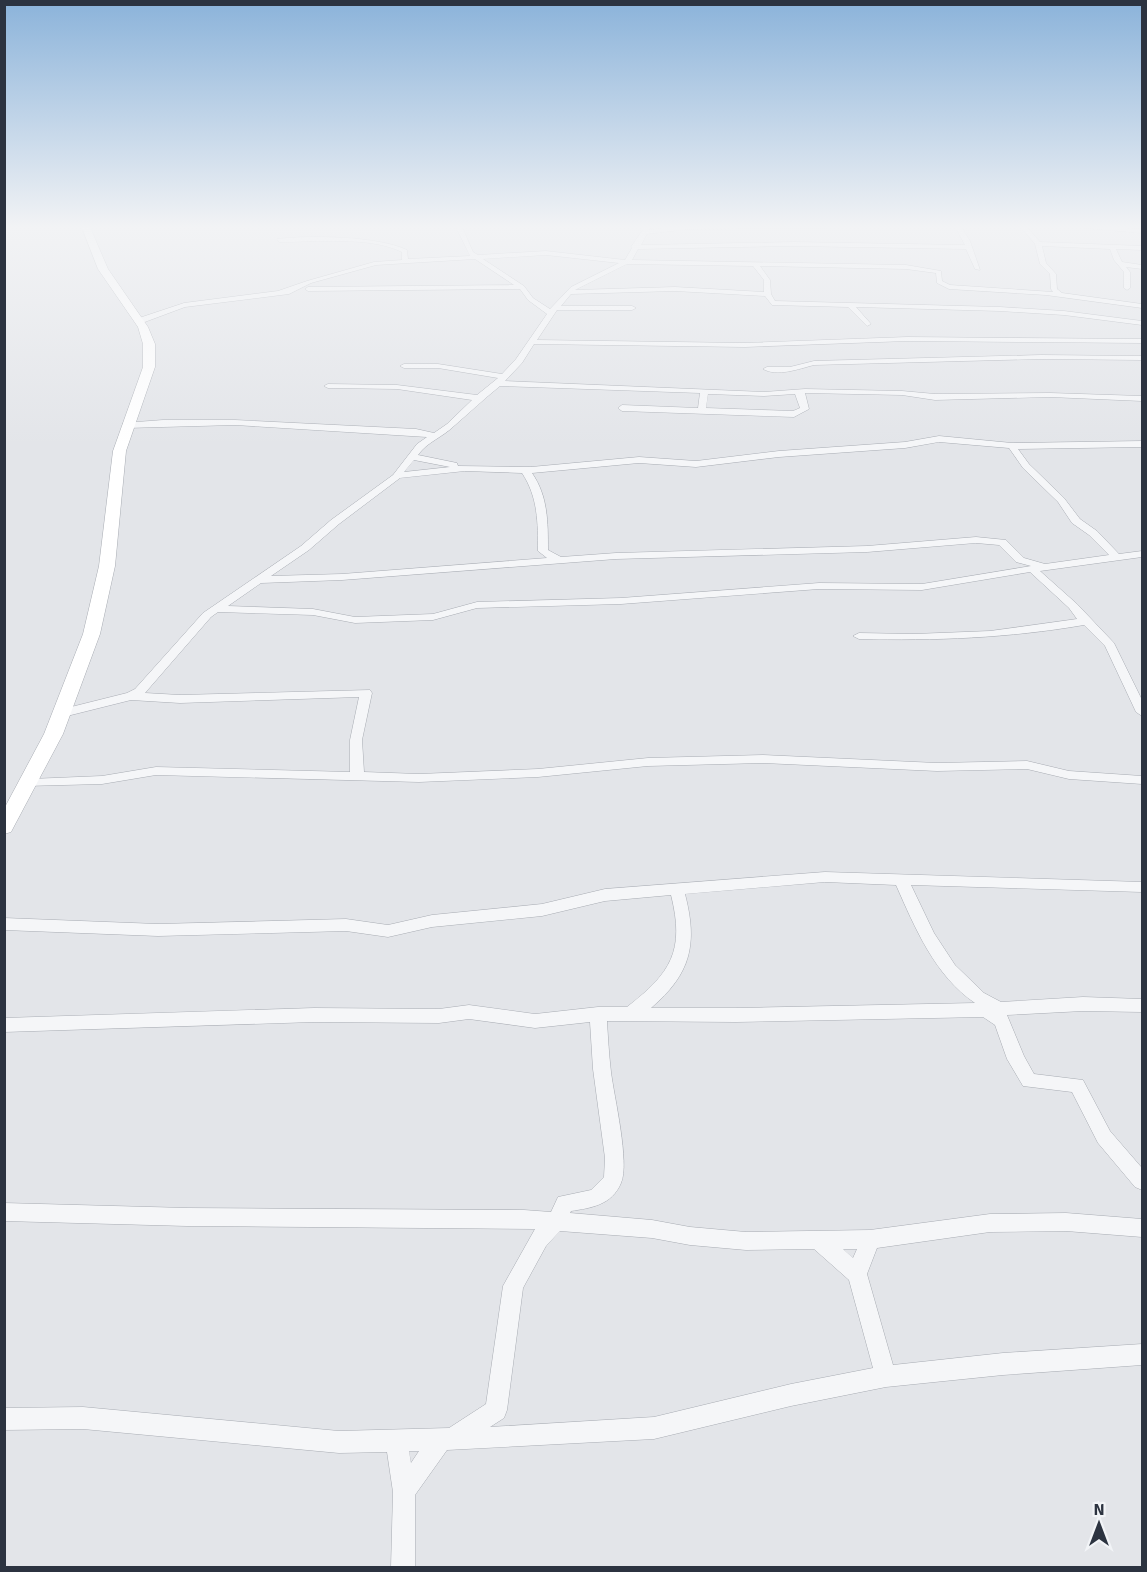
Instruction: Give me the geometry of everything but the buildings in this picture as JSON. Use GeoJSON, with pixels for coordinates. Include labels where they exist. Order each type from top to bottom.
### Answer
{"type":"FeatureCollection","features":[{"type":"Feature","properties":{"kind":"street"},"geometry":{"type":"LineString","coordinates":[[5,825],[30,783],[63,713],[93,627],[102,590],[118,455],[126,425],[148,369],[150,346],[139,321],[123,298]]}},
{"type":"Feature","properties":{"kind":"street"},"geometry":{"type":"LineString","coordinates":[[139,321],[184,305],[237,298]]}},
{"type":"Feature","properties":{"kind":"street"},"geometry":{"type":"LineString","coordinates":[[531,298],[554,311],[632,308]]}},
{"type":"Feature","properties":{"kind":"street"},"geometry":{"type":"LineString","coordinates":[[131,696],[191,636],[201,621],[260,580],[397,476],[420,446],[450,426],[473,400],[501,380],[519,361],[530,342],[542,330],[565,298]]}},
{"type":"Feature","properties":{"kind":"street"},"geometry":{"type":"LineString","coordinates":[[770,298],[772,303],[1022,310],[1143,323]]}},
{"type":"Feature","properties":{"kind":"street"},"geometry":{"type":"LineString","coordinates":[[1090,298],[1143,306]]}},
{"type":"Feature","properties":{"kind":"street"},"geometry":{"type":"LineString","coordinates":[[850,306],[867,324]]}},
{"type":"Feature","properties":{"kind":"street"},"geometry":{"type":"LineString","coordinates":[[530,342],[745,345],[836,340],[1143,341]]}},
{"type":"Feature","properties":{"kind":"street"},"geometry":{"type":"LineString","coordinates":[[767,369],[790,369],[824,363],[1041,357],[1143,358]]}},
{"type":"Feature","properties":{"kind":"street"},"geometry":{"type":"LineString","coordinates":[[404,366],[438,366],[501,380],[764,394],[902,393],[935,397],[1042,394],[1143,399]]}},
{"type":"Feature","properties":{"kind":"street"},"geometry":{"type":"LineString","coordinates":[[328,386],[397,387],[447,392],[473,400]]}},
{"type":"Feature","properties":{"kind":"street"},"geometry":{"type":"LineString","coordinates":[[702,410],[704,391]]}},
{"type":"Feature","properties":{"kind":"street"},"geometry":{"type":"LineString","coordinates":[[622,408],[798,413],[805,408],[799,393]]}},
{"type":"Feature","properties":{"kind":"street"},"geometry":{"type":"LineString","coordinates":[[126,425],[193,421],[266,422],[416,432],[435,436]]}},
{"type":"Feature","properties":{"kind":"street"},"geometry":{"type":"LineString","coordinates":[[412,457],[465,468],[525,471],[639,460],[708,463],[779,454],[905,445],[939,439],[1012,446],[1143,444]]}},
{"type":"Feature","properties":{"kind":"street"},"geometry":{"type":"LineString","coordinates":[[1012,446],[1026,466],[1061,500],[1076,521],[1093,533],[1117,558]]}},
{"type":"Feature","properties":{"kind":"street"},"geometry":{"type":"LineString","coordinates":[[538,491],[560,467]]}},
{"type":"Feature","properties":{"kind":"street"},"geometry":{"type":"LineString","coordinates":[[397,476],[465,468]]}},
{"type":"Feature","properties":{"kind":"street"},"geometry":{"type":"LineString","coordinates":[[525,471],[538,491],[543,513],[543,551],[559,561]]}},
{"type":"Feature","properties":{"kind":"street"},"geometry":{"type":"LineString","coordinates":[[260,580],[616,556],[867,549],[986,540],[1005,544],[1020,560],[1049,568]]}},
{"type":"Feature","properties":{"kind":"street"},"geometry":{"type":"LineString","coordinates":[[216,609],[313,612],[355,620],[433,617],[477,605],[621,601],[819,586],[922,587],[1143,554]]}},
{"type":"Feature","properties":{"kind":"street"},"geometry":{"type":"LineString","coordinates":[[1033,570],[1065,598],[1080,621],[1093,627],[1110,645],[1143,712]]}},
{"type":"Feature","properties":{"kind":"street"},"geometry":{"type":"LineString","coordinates":[[859,636],[914,637],[990,634],[1080,621]]}},
{"type":"Feature","properties":{"kind":"street"},"geometry":{"type":"LineString","coordinates":[[63,713],[131,696],[180,699],[366,693],[356,741],[357,775]]}},
{"type":"Feature","properties":{"kind":"street"},"geometry":{"type":"LineString","coordinates":[[30,783],[102,780],[156,771],[419,778],[538,773],[648,762],[763,759],[937,767],[1027,765],[1069,775],[1143,780]]}},
{"type":"Feature","properties":{"kind":"street"},"geometry":{"type":"LineString","coordinates":[[4,924],[158,930],[346,925],[388,931],[432,921],[542,910],[604,895],[825,877],[1143,887]]}},
{"type":"Feature","properties":{"kind":"street"},"geometry":{"type":"LineString","coordinates":[[901,878],[931,945],[952,974],[976,998],[999,1012],[1016,1059],[1029,1081],[1077,1085],[1104,1137],[1143,1181]]}},
{"type":"Feature","properties":{"kind":"street"},"geometry":{"type":"LineString","coordinates":[[631,1014],[670,981],[682,959],[686,926],[677,890]]}},
{"type":"Feature","properties":{"kind":"street"},"geometry":{"type":"LineString","coordinates":[[4,1025],[314,1015],[439,1016],[469,1012],[535,1021],[598,1014],[999,1012],[1083,1004],[1143,1005]]}},
{"type":"Feature","properties":{"kind":"street"},"geometry":{"type":"LineString","coordinates":[[404,1492],[447,1439],[496,1410],[513,1287],[539,1239],[556,1221],[566,1203],[596,1198],[613,1180],[614,1158],[602,1069],[598,1014]]}},
{"type":"Feature","properties":{"kind":"street"},"geometry":{"type":"LineString","coordinates":[[4,1212],[524,1219],[652,1229],[690,1236],[746,1241],[870,1239],[990,1223],[1066,1222],[1143,1228]]}},
{"type":"Feature","properties":{"kind":"street"},"geometry":{"type":"LineString","coordinates":[[524,1219],[539,1239]]}},
{"type":"Feature","properties":{"kind":"street"},"geometry":{"type":"LineString","coordinates":[[857,1274],[870,1239]]}},
{"type":"Feature","properties":{"kind":"street"},"geometry":{"type":"LineString","coordinates":[[819,1241],[857,1274],[886,1376]]}},
{"type":"Feature","properties":{"kind":"street"},"geometry":{"type":"LineString","coordinates":[[4,1419],[83,1418],[339,1442],[654,1428],[791,1395],[886,1376],[1003,1364],[1143,1355]]}},
{"type":"Feature","properties":{"kind":"street"},"geometry":{"type":"LineString","coordinates":[[396,1440],[404,1492],[403,1568]]}}]}
